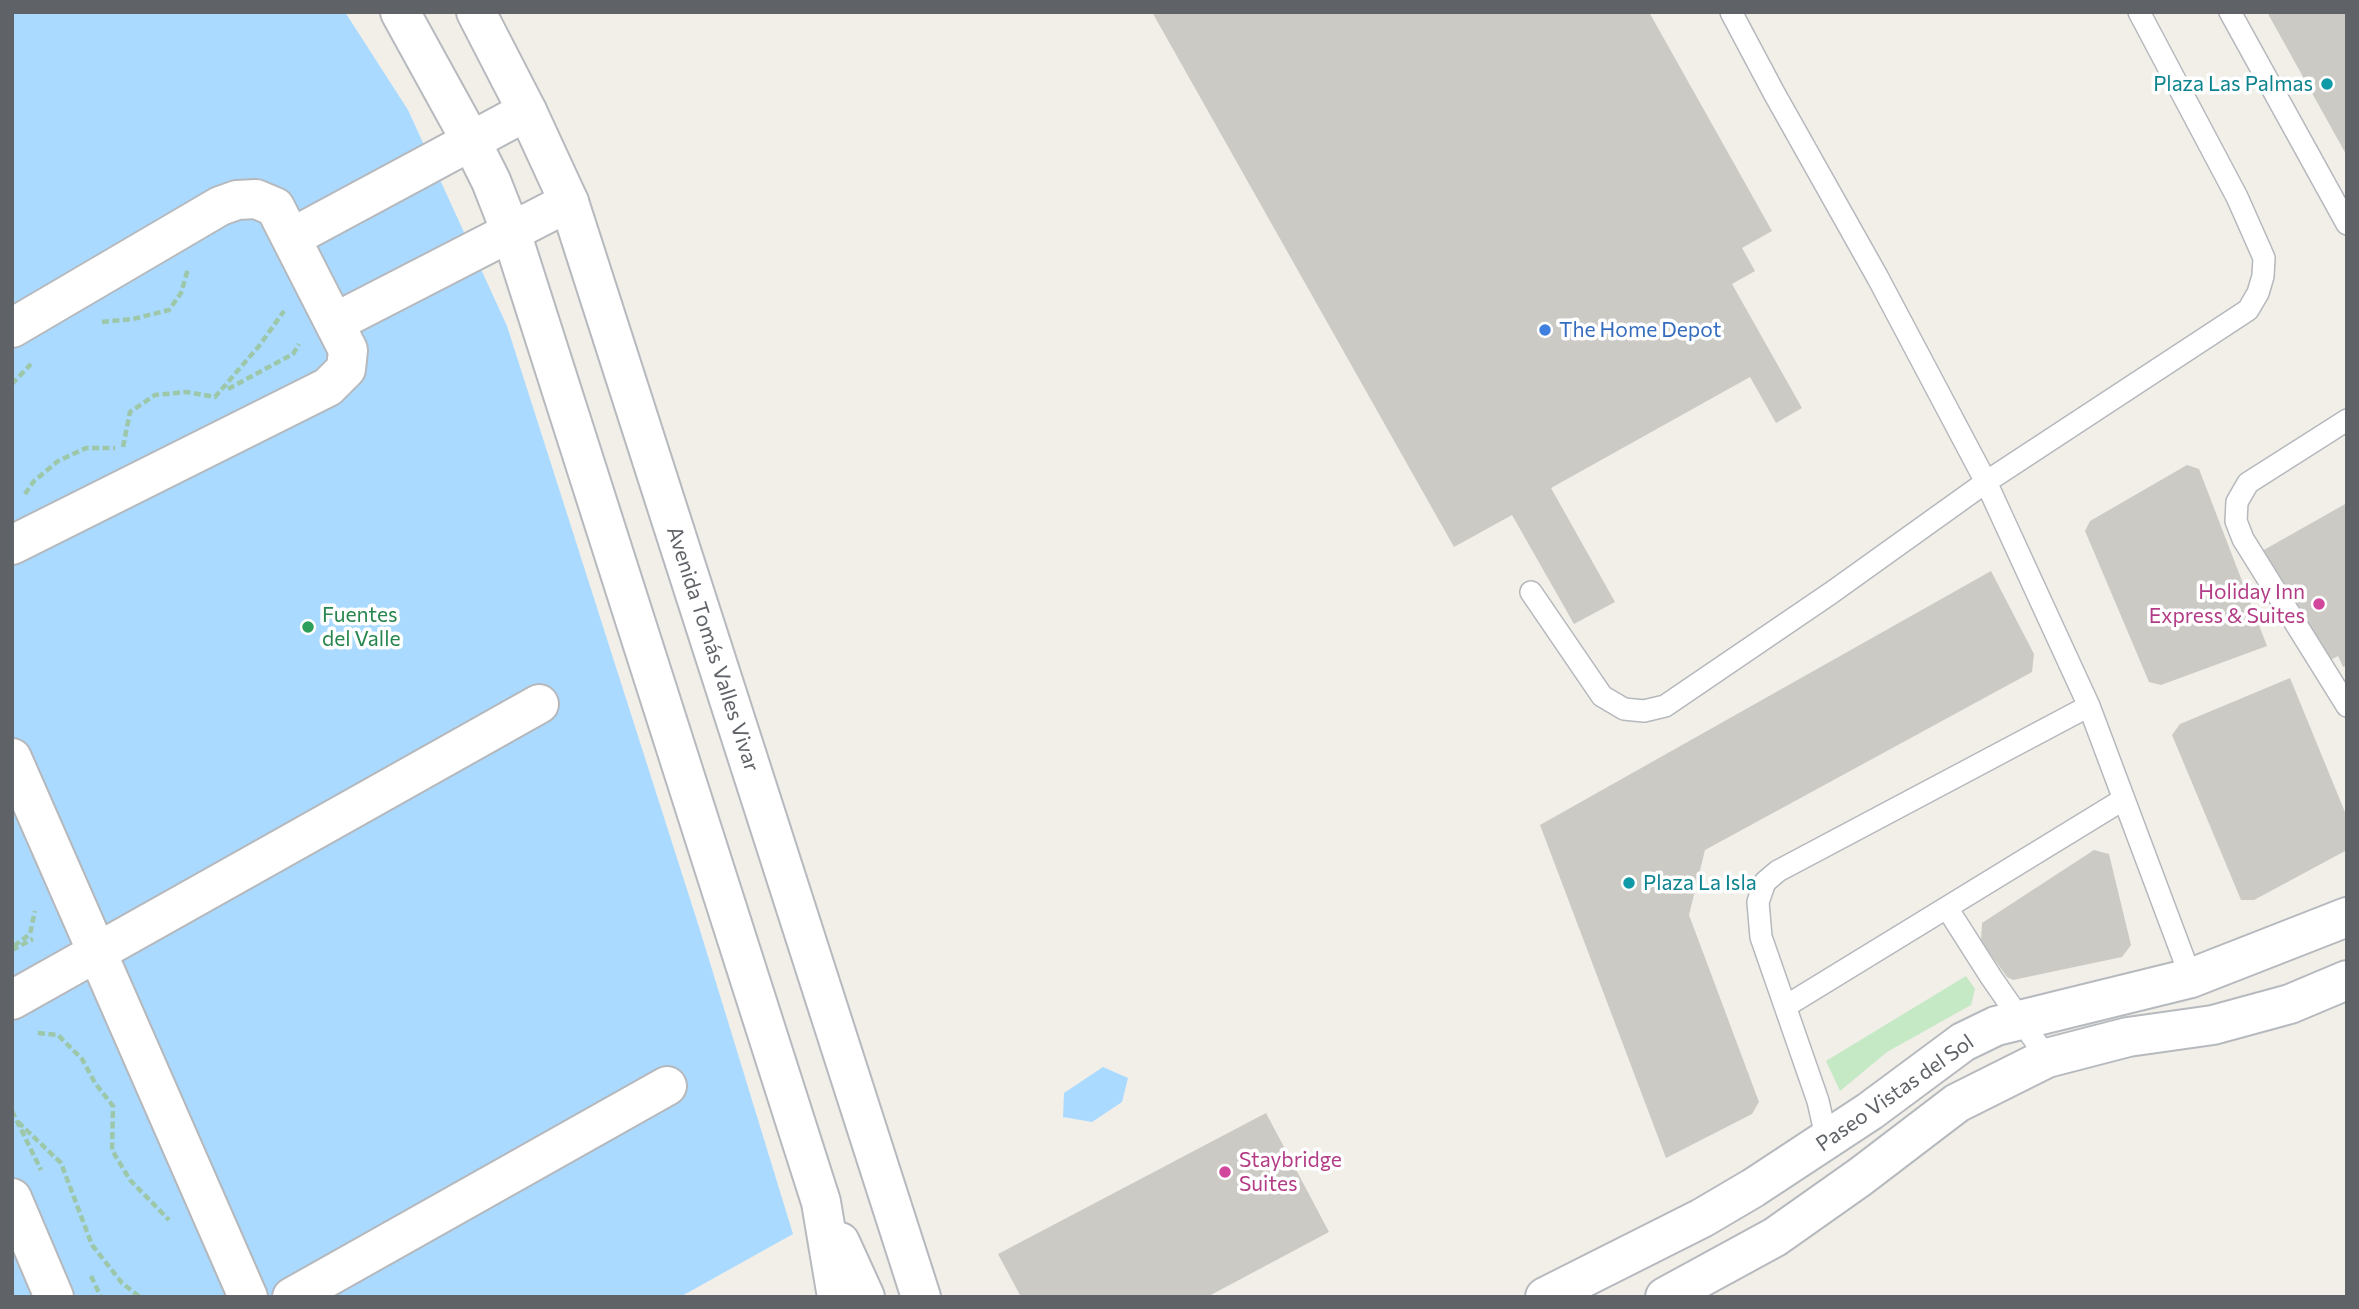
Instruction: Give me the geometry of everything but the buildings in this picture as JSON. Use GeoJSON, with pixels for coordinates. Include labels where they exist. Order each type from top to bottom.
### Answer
{"type":"FeatureCollection","features":[{"type":"Feature","properties":{"kind":"street"},"geometry":{"type":"LineString","coordinates":[[400,12],[471,141],[491,181],[511,232],[821,1202],[865,1297]]}},
{"type":"Feature","properties":{"kind":"street","name":"Avenida Tomás Valles Vivar"},"geometry":{"type":"LineString","coordinates":[[476,12],[527,111],[569,202],[921,1297]]}},
{"type":"Feature","properties":{"kind":"street"},"geometry":{"type":"LineString","coordinates":[[291,238],[527,111]]}},
{"type":"Feature","properties":{"kind":"street"},"geometry":{"type":"LineString","coordinates":[[12,328],[220,206],[237,200],[256,198],[275,207],[291,238],[319,329],[348,350],[346,369],[328,387],[12,545]]}},
{"type":"Feature","properties":{"kind":"street"},"geometry":{"type":"LineString","coordinates":[[319,329],[569,202]]}},
{"type":"Feature","properties":{"kind":"street"},"geometry":{"type":"LineString","coordinates":[[12,1000],[539,704]]}},
{"type":"Feature","properties":{"kind":"street"},"geometry":{"type":"LineString","coordinates":[[12,758],[248,1297]]}},
{"type":"Feature","properties":{"kind":"street","name":"Paseo Vistas del Sol"},"geometry":{"type":"LineString","coordinates":[[1545,1297],[1702,1218],[1827,1141],[1963,1042],[1996,1026],[2019,1018],[2190,978],[2343,928]]}},
{"type":"Feature","properties":{"kind":"street","name":"Paseo Vistas del Sol"},"geometry":{"type":"LineString","coordinates":[[1665,1297],[1775,1237],[1957,1103],[2047,1058],[2128,1037],[2213,1025],[2290,1004],[2347,980]]}},
{"type":"Feature","properties":{"kind":"street"},"geometry":{"type":"LineString","coordinates":[[292,1297],[667,1086]]}},
{"type":"Feature","properties":{"kind":"street"},"geometry":{"type":"LineString","coordinates":[[12,1198],[54,1297]]}},
{"type":"Feature","properties":{"kind":"street"},"geometry":{"type":"LineString","coordinates":[[821,1202],[837,1297]]}},
{"type":"Feature","properties":{"kind":"lane"},"geometry":{"type":"LineString","coordinates":[[1731,12],[1878,278],[1986,482],[2089,706],[2190,978]]}},
{"type":"Feature","properties":{"kind":"lane"},"geometry":{"type":"LineString","coordinates":[[1531,592],[1602,696],[1624,709],[1644,711],[1665,706],[1831,593],[1986,482],[2248,310],[2258,293],[2264,258],[2238,197],[2139,12]]}},
{"type":"Feature","properties":{"kind":"lane"},"geometry":{"type":"LineString","coordinates":[[2230,12],[2347,224]]}},
{"type":"Feature","properties":{"kind":"lane"},"geometry":{"type":"LineString","coordinates":[[2346,707],[2243,539],[2236,521],[2237,502],[2248,483],[2347,420]]}},
{"type":"Feature","properties":{"kind":"lane"},"geometry":{"type":"LineString","coordinates":[[1827,1141],[1818,1101],[1761,937],[1758,902],[1765,882],[1778,871],[2089,706]]}},
{"type":"Feature","properties":{"kind":"lane"},"geometry":{"type":"LineString","coordinates":[[1786,1006],[2124,799]]}},
{"type":"Feature","properties":{"kind":"lane"},"geometry":{"type":"LineString","coordinates":[[1947,908],[2047,1058]]}},
{"type":"Feature","properties":{"kind":"path"},"geometry":{"type":"LineString","coordinates":[[102,316],[90,323],[133,319],[169,310],[181,293],[191,261],[180,268]]}},
{"type":"Feature","properties":{"kind":"path"},"geometry":{"type":"LineString","coordinates":[[215,397],[259,346],[286,304]]}},
{"type":"Feature","properties":{"kind":"path"},"geometry":{"type":"LineString","coordinates":[[204,403],[293,354],[319,329]]}},
{"type":"Feature","properties":{"kind":"path"},"geometry":{"type":"LineString","coordinates":[[122,449],[131,412],[155,395],[187,392],[215,397]]}},
{"type":"Feature","properties":{"kind":"path"},"geometry":{"type":"LineString","coordinates":[[111,455],[134,442]]}},
{"type":"Feature","properties":{"kind":"path"},"geometry":{"type":"LineString","coordinates":[[23,498],[34,481],[58,461],[86,449],[122,449]]}},
{"type":"Feature","properties":{"kind":"path"},"geometry":{"type":"LineString","coordinates":[[35,1032],[58,1035],[82,1059],[95,1083],[113,1106],[112,1150],[131,1180],[171,1222]]}},
{"type":"Feature","properties":{"kind":"path"},"geometry":{"type":"LineString","coordinates":[[18,1122],[61,1163],[92,1245],[122,1283],[140,1297]]}},
{"type":"Feature","properties":{"kind":"green space"},"geometry":{"type":"Polygon","coordinates":[[[1966,976],[1975,989],[1971,1005],[1887,1052],[1840,1091],[1826,1061],[1966,976]]]}},
{"type":"Feature","properties":{"kind":"water","name":"Fuentes del Valle"},"geometry":{"type":"Polygon","coordinates":[[[12,12],[345,12],[408,110],[507,326],[699,927],[793,1234],[680,1297],[12,1297],[12,12]]]}},
{"type":"Feature","properties":{"kind":"water"},"geometry":{"type":"Polygon","coordinates":[[[1103,1067],[1128,1078],[1122,1102],[1092,1122],[1063,1117],[1064,1093],[1103,1067]]]}},
{"type":"Feature","properties":{"kind":"place","name":"Plaza Las Palmas"},"geometry":{"type":"Point","coordinates":[2327,84]}},
{"type":"Feature","properties":{"kind":"place","name":"The Home Depot"},"geometry":{"type":"Point","coordinates":[1545,330]}},
{"type":"Feature","properties":{"kind":"place","name":"Holiday Inn Express & Suites"},"geometry":{"type":"Point","coordinates":[2319,604]}},
{"type":"Feature","properties":{"kind":"place","name":"Fuentes del Valle"},"geometry":{"type":"Point","coordinates":[308,627]}},
{"type":"Feature","properties":{"kind":"place","name":"Plaza La Isla"},"geometry":{"type":"Point","coordinates":[1629,883]}},
{"type":"Feature","properties":{"kind":"place","name":"Staybridge Suites"},"geometry":{"type":"Point","coordinates":[1225,1172]}}]}
